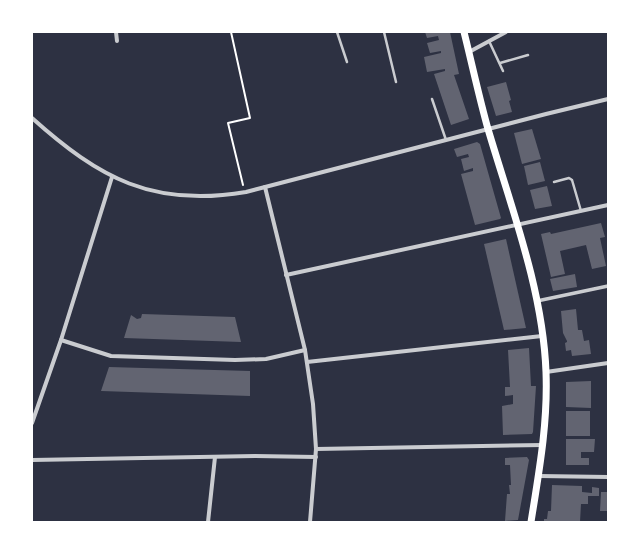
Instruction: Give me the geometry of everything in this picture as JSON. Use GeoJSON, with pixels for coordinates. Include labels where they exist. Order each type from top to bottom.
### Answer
{"type":"FeatureCollection","features":[{"type":"Feature","properties":{"kind":"main road"},"geometry":{"type":"LineString","coordinates":[[464,32],[488,129],[517,225],[536,302],[542,336],[546,372],[543,444],[531,522]]}},
{"type":"Feature","properties":{"kind":"street"},"geometry":{"type":"LineString","coordinates":[[116,32],[118,41]]}},
{"type":"Feature","properties":{"kind":"street"},"geometry":{"type":"LineString","coordinates":[[469,52],[506,32]]}},
{"type":"Feature","properties":{"kind":"street"},"geometry":{"type":"LineString","coordinates":[[32,118],[74,154],[112,177],[148,189],[210,197],[246,192],[608,99]]}},
{"type":"Feature","properties":{"kind":"street"},"geometry":{"type":"LineString","coordinates":[[32,424],[61,340],[112,177]]}},
{"type":"Feature","properties":{"kind":"street"},"geometry":{"type":"LineString","coordinates":[[265,187],[305,350],[313,404],[316,457],[310,522]]}},
{"type":"Feature","properties":{"kind":"street"},"geometry":{"type":"LineString","coordinates":[[286,275],[608,205]]}},
{"type":"Feature","properties":{"kind":"street"},"geometry":{"type":"LineString","coordinates":[[536,302],[608,286]]}},
{"type":"Feature","properties":{"kind":"street"},"geometry":{"type":"LineString","coordinates":[[307,362],[542,336]]}},
{"type":"Feature","properties":{"kind":"street"},"geometry":{"type":"LineString","coordinates":[[61,340],[111,356],[235,360],[266,359],[305,350]]}},
{"type":"Feature","properties":{"kind":"street"},"geometry":{"type":"LineString","coordinates":[[546,372],[608,363]]}},
{"type":"Feature","properties":{"kind":"street"},"geometry":{"type":"LineString","coordinates":[[316,449],[543,444]]}},
{"type":"Feature","properties":{"kind":"street"},"geometry":{"type":"LineString","coordinates":[[208,522],[215,457]]}},
{"type":"Feature","properties":{"kind":"street"},"geometry":{"type":"LineString","coordinates":[[32,460],[316,457]]}},
{"type":"Feature","properties":{"kind":"street"},"geometry":{"type":"LineString","coordinates":[[539,476],[608,477]]}},
{"type":"Feature","properties":{"kind":"lane"},"geometry":{"type":"LineString","coordinates":[[337,32],[347,62]]}},
{"type":"Feature","properties":{"kind":"lane"},"geometry":{"type":"LineString","coordinates":[[384,32],[396,82]]}},
{"type":"Feature","properties":{"kind":"lane"},"geometry":{"type":"LineString","coordinates":[[489,41],[504,71]]}},
{"type":"Feature","properties":{"kind":"lane"},"geometry":{"type":"LineString","coordinates":[[500,63],[528,55]]}},
{"type":"Feature","properties":{"kind":"lane"},"geometry":{"type":"LineString","coordinates":[[432,99],[446,140]]}},
{"type":"Feature","properties":{"kind":"lane"},"geometry":{"type":"LineString","coordinates":[[554,182],[569,178],[572,180],[581,211]]}},
{"type":"Feature","properties":{"kind":"path"},"geometry":{"type":"LineString","coordinates":[[231,32],[250,118],[228,123],[228,126],[246,192]]}},
{"type":"Feature","properties":{"kind":"building"},"geometry":{"type":"Polygon","coordinates":[[[425,32],[450,32],[459,74],[454,75],[469,119],[451,125],[434,74],[445,71],[445,69],[427,72],[424,57],[441,53],[441,51],[430,53],[427,43],[439,40],[438,36],[427,38],[425,32]]]}},
{"type":"Feature","properties":{"kind":"building"},"geometry":{"type":"Polygon","coordinates":[[[506,82],[511,100],[509,101],[512,112],[496,116],[487,87],[506,82]]]}},
{"type":"Feature","properties":{"kind":"building"},"geometry":{"type":"Polygon","coordinates":[[[532,129],[541,159],[522,164],[514,133],[532,129]]]}},
{"type":"Feature","properties":{"kind":"building"},"geometry":{"type":"Polygon","coordinates":[[[477,142],[480,144],[501,218],[475,225],[461,174],[473,171],[473,168],[464,171],[461,159],[469,157],[468,154],[457,157],[454,149],[477,142]]]}},
{"type":"Feature","properties":{"kind":"building"},"geometry":{"type":"Polygon","coordinates":[[[540,162],[545,181],[528,185],[524,166],[540,162]]]}},
{"type":"Feature","properties":{"kind":"building"},"geometry":{"type":"Polygon","coordinates":[[[547,186],[552,206],[535,209],[530,190],[547,186]]]}},
{"type":"Feature","properties":{"kind":"building"},"geometry":{"type":"Polygon","coordinates":[[[601,223],[605,237],[600,238],[606,266],[592,269],[586,245],[560,251],[565,274],[551,277],[541,234],[550,232],[551,234],[601,223]]]}},
{"type":"Feature","properties":{"kind":"building"},"geometry":{"type":"Polygon","coordinates":[[[506,239],[526,328],[504,330],[484,244],[506,239]]]}},
{"type":"Feature","properties":{"kind":"building"},"geometry":{"type":"Polygon","coordinates":[[[575,274],[577,287],[553,291],[550,279],[575,274]]]}},
{"type":"Feature","properties":{"kind":"building"},"geometry":{"type":"Polygon","coordinates":[[[576,309],[578,330],[582,330],[584,341],[589,340],[591,354],[572,356],[571,350],[566,351],[565,343],[567,341],[563,333],[561,311],[576,309]]]}},
{"type":"Feature","properties":{"kind":"building"},"geometry":{"type":"Polygon","coordinates":[[[142,314],[235,317],[241,342],[124,338],[131,315],[137,319],[141,318],[142,314]]]}},
{"type":"Feature","properties":{"kind":"building"},"geometry":{"type":"Polygon","coordinates":[[[529,348],[531,386],[536,386],[533,432],[532,434],[503,435],[502,406],[513,404],[513,395],[505,396],[505,387],[510,387],[508,350],[529,348]]]}},
{"type":"Feature","properties":{"kind":"building"},"geometry":{"type":"Polygon","coordinates":[[[109,367],[250,371],[250,396],[101,391],[109,367]]]}},
{"type":"Feature","properties":{"kind":"building"},"geometry":{"type":"Polygon","coordinates":[[[591,381],[591,408],[566,407],[566,382],[591,381]]]}},
{"type":"Feature","properties":{"kind":"building"},"geometry":{"type":"Polygon","coordinates":[[[566,411],[590,411],[590,436],[566,436],[566,411]]]}},
{"type":"Feature","properties":{"kind":"building"},"geometry":{"type":"Polygon","coordinates":[[[566,439],[595,439],[594,452],[581,452],[581,458],[589,458],[589,465],[566,465],[566,439]]]}},
{"type":"Feature","properties":{"kind":"building"},"geometry":{"type":"Polygon","coordinates":[[[527,457],[529,460],[518,520],[505,521],[507,494],[510,494],[509,485],[511,485],[510,465],[505,465],[505,458],[527,457]]]}},
{"type":"Feature","properties":{"kind":"building"},"geometry":{"type":"Polygon","coordinates":[[[552,485],[582,486],[582,492],[592,493],[592,487],[599,488],[599,496],[588,496],[588,504],[581,504],[580,522],[544,522],[544,519],[547,519],[548,511],[551,511],[552,485]]]}},
{"type":"Feature","properties":{"kind":"building"},"geometry":{"type":"Polygon","coordinates":[[[601,492],[608,492],[608,511],[600,511],[601,492]]]}}]}
